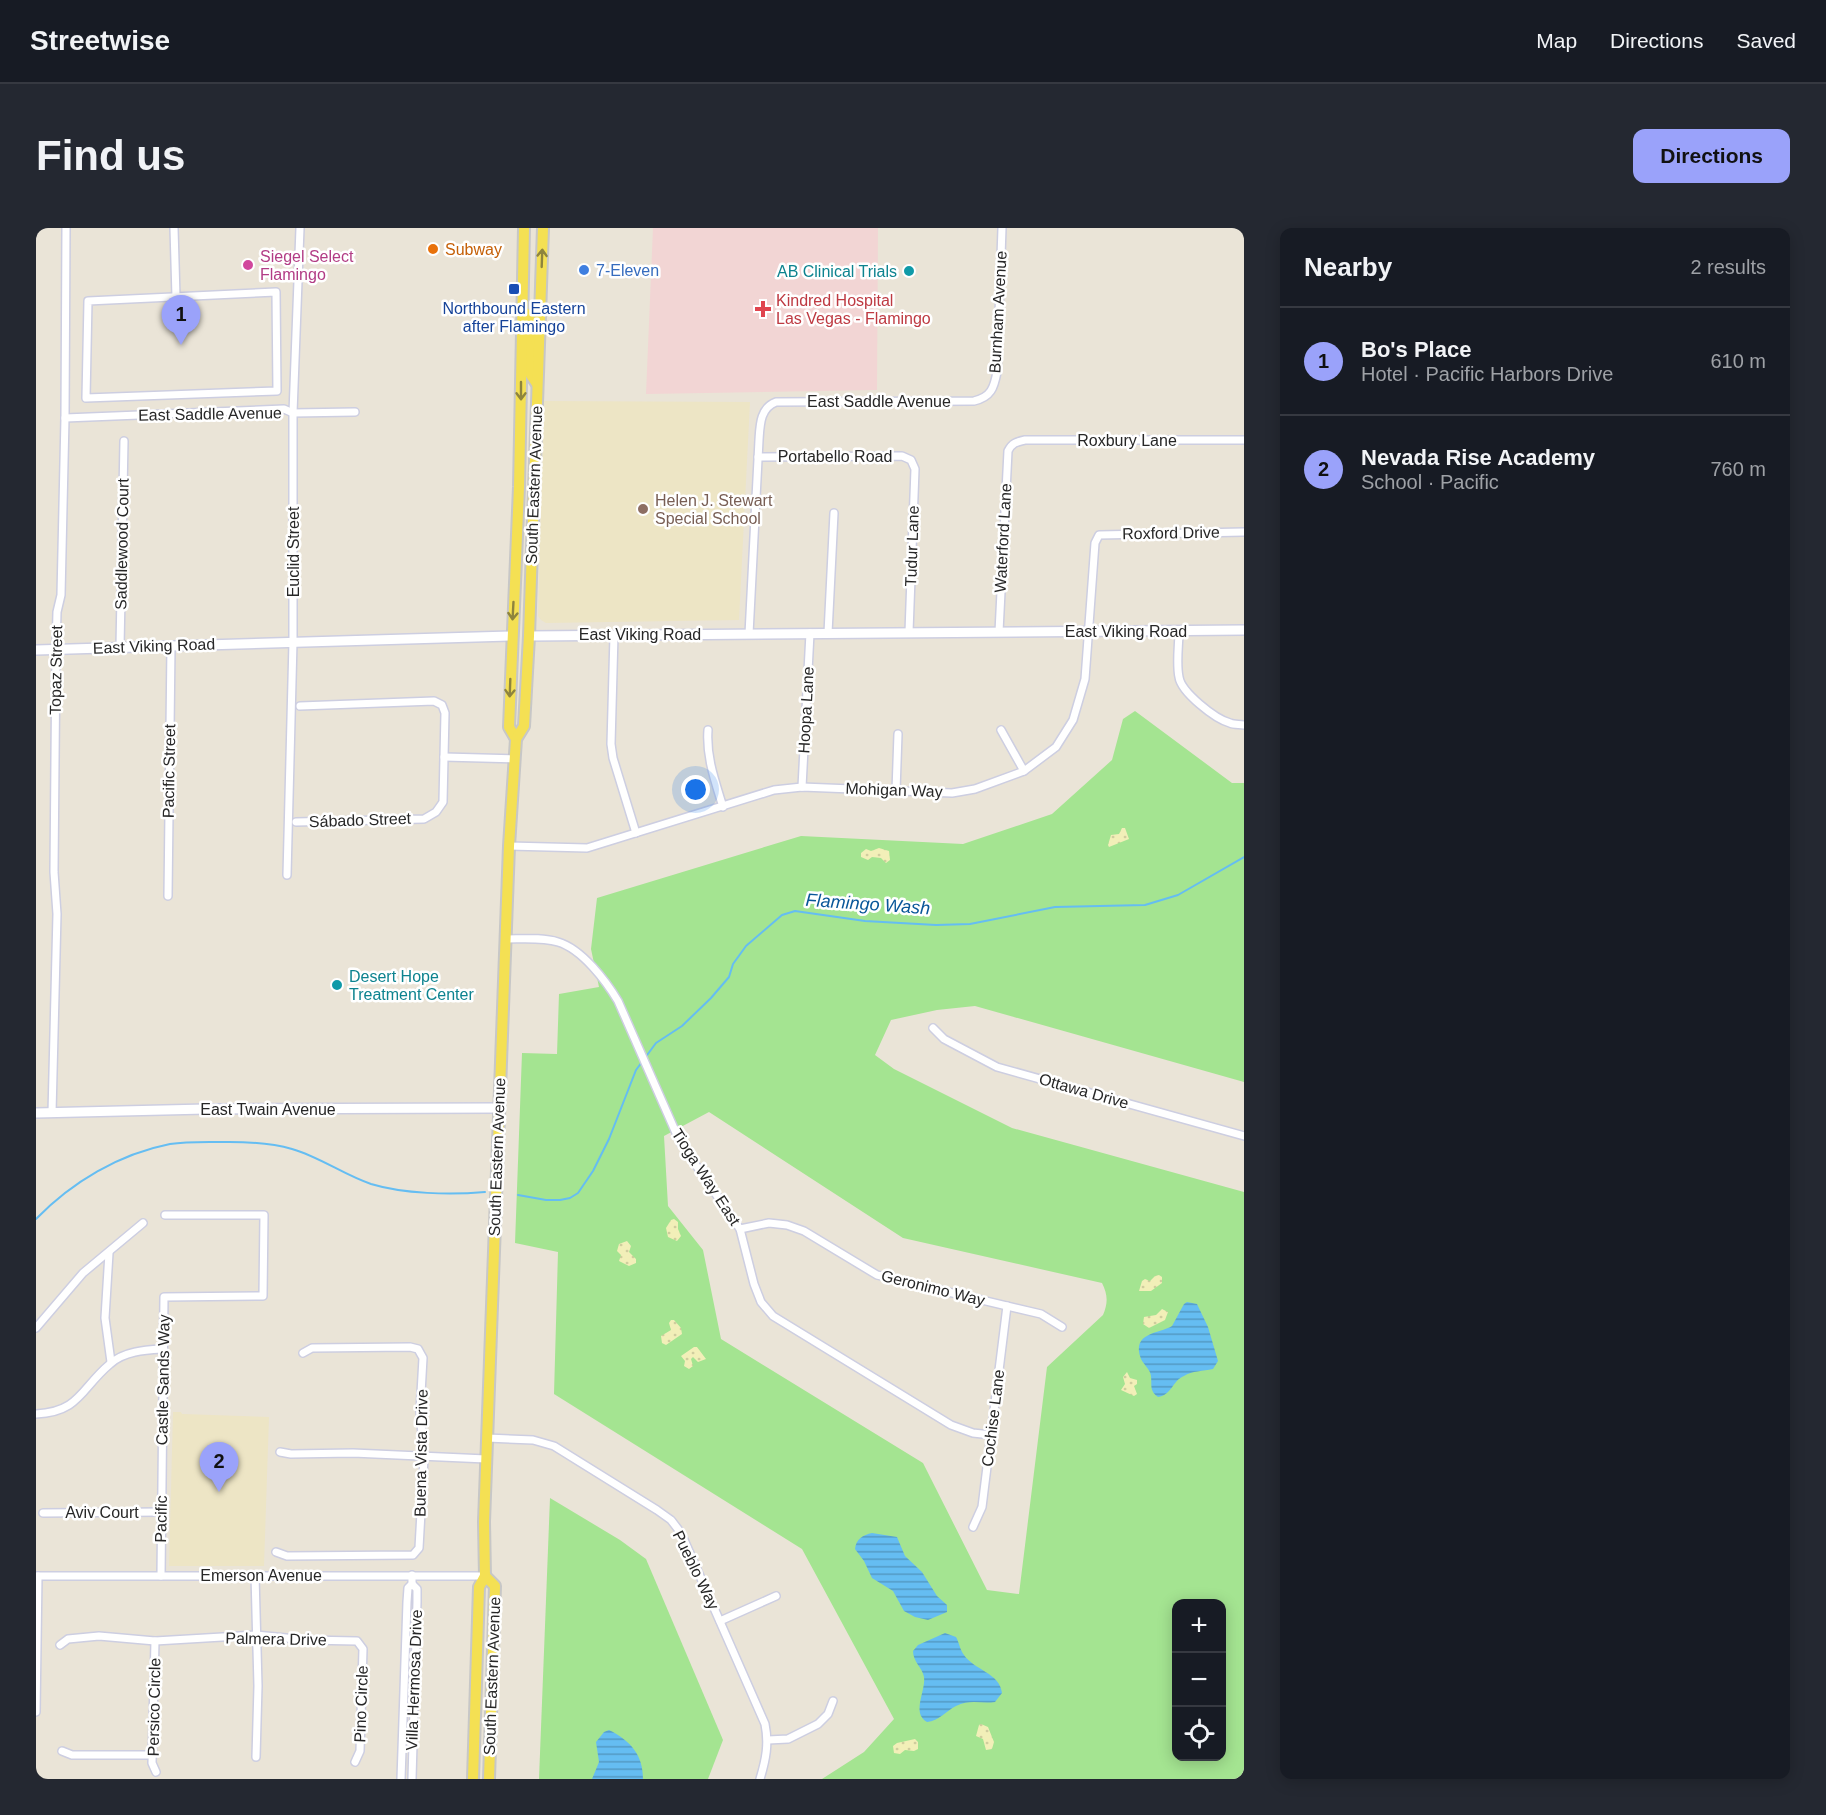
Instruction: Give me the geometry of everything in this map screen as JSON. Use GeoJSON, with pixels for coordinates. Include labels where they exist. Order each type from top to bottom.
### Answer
{"type":"FeatureCollection","features":[{"type":"Feature","properties":{"kind":"main road","name":"South Eastern Avenue"},"geometry":{"type":"LineString","coordinates":[[516,739],[509,727],[519,487],[524,228]]}},
{"type":"Feature","properties":{"kind":"main road","name":"South Eastern Avenue"},"geometry":{"type":"LineString","coordinates":[[473,1779],[479,1587],[485,1576],[486,1459],[509,846],[516,739],[524,726],[529,636],[543,228]]}},
{"type":"Feature","properties":{"kind":"main road"},"geometry":{"type":"LineString","coordinates":[[521,312],[529,315],[532,343],[538,362]]}},
{"type":"Feature","properties":{"kind":"main road"},"geometry":{"type":"LineString","coordinates":[[521,331],[529,349],[531,375],[538,385]]}},
{"type":"Feature","properties":{"kind":"main road","name":"South Eastern Avenue"},"geometry":{"type":"LineString","coordinates":[[485,1576],[495,1586],[489,1779]]}},
{"type":"Feature","properties":{"kind":"street","name":"Topaz Street"},"geometry":{"type":"LineString","coordinates":[[52,1113],[57,914],[54,872],[56,649],[57,612],[61,595],[66,228]]}},
{"type":"Feature","properties":{"kind":"street"},"geometry":{"type":"LineString","coordinates":[[174,228],[176,297]]}},
{"type":"Feature","properties":{"kind":"street","name":"Euclid Street"},"geometry":{"type":"LineString","coordinates":[[287,875],[292,642],[293,413],[300,228]]}},
{"type":"Feature","properties":{"kind":"street","name":"Burnham Avenue"},"geometry":{"type":"LineString","coordinates":[[989,395],[994,388],[997,372],[1002,228]]}},
{"type":"Feature","properties":{"kind":"street"},"geometry":{"type":"LineString","coordinates":[[276,292],[277,391],[86,398],[88,301],[176,297],[276,292]]}},
{"type":"Feature","properties":{"kind":"street","name":"East Saddle Avenue"},"geometry":{"type":"LineString","coordinates":[[758,457],[761,417],[768,405],[776,402],[974,401],[989,395]]}},
{"type":"Feature","properties":{"kind":"street","name":"East Saddle Avenue"},"geometry":{"type":"LineString","coordinates":[[65,418],[284,409],[293,413],[354,412]]}},
{"type":"Feature","properties":{"kind":"street","name":"Roxbury Lane"},"geometry":{"type":"LineString","coordinates":[[1011,446],[1016,441],[1025,440],[1244,440]]}},
{"type":"Feature","properties":{"kind":"street","name":"Saddlewood Court"},"geometry":{"type":"LineString","coordinates":[[120,647],[124,441]]}},
{"type":"Feature","properties":{"kind":"street","name":"Waterford Lane"},"geometry":{"type":"LineString","coordinates":[[999,632],[1008,452],[1011,446]]}},
{"type":"Feature","properties":{"kind":"street","name":"Portabello Road"},"geometry":{"type":"LineString","coordinates":[[758,457],[903,456],[911,460]]}},
{"type":"Feature","properties":{"kind":"street"},"geometry":{"type":"LineString","coordinates":[[749,634],[758,457]]}},
{"type":"Feature","properties":{"kind":"street","name":"Tudur Lane"},"geometry":{"type":"LineString","coordinates":[[909,632],[915,468],[911,460]]}},
{"type":"Feature","properties":{"kind":"street"},"geometry":{"type":"LineString","coordinates":[[828,633],[834,513]]}},
{"type":"Feature","properties":{"kind":"street","name":"Roxford Drive"},"geometry":{"type":"LineString","coordinates":[[1099,535],[1244,532]]}},
{"type":"Feature","properties":{"kind":"street","name":"Mohigan Way"},"geometry":{"type":"LineString","coordinates":[[509,846],[587,848],[774,790],[802,787],[952,793],[975,789],[1024,771],[1056,747],[1073,720],[1085,679],[1095,543],[1099,535]]}},
{"type":"Feature","properties":{"kind":"street"},"geometry":{"type":"LineString","coordinates":[[1179,630],[1181,685],[1187,693],[1218,718],[1229,723],[1244,725]]}},
{"type":"Feature","properties":{"kind":"street","name":"East Viking Road"},"geometry":{"type":"LineString","coordinates":[[36,650],[512,636],[1244,630]]}},
{"type":"Feature","properties":{"kind":"street","name":"Hoopa Lane"},"geometry":{"type":"LineString","coordinates":[[802,787],[810,633]]}},
{"type":"Feature","properties":{"kind":"street"},"geometry":{"type":"LineString","coordinates":[[614,635],[611,744],[613,758],[636,833]]}},
{"type":"Feature","properties":{"kind":"street","name":"Pacific Street"},"geometry":{"type":"LineString","coordinates":[[168,896],[171,646]]}},
{"type":"Feature","properties":{"kind":"street","name":"Sábado Street"},"geometry":{"type":"LineString","coordinates":[[296,822],[424,819],[436,812],[443,802],[445,713],[442,705],[434,701],[300,705]]}},
{"type":"Feature","properties":{"kind":"street"},"geometry":{"type":"LineString","coordinates":[[708,730],[707,745],[710,762],[723,807]]}},
{"type":"Feature","properties":{"kind":"street"},"geometry":{"type":"LineString","coordinates":[[1001,730],[1024,771]]}},
{"type":"Feature","properties":{"kind":"street"},"geometry":{"type":"LineString","coordinates":[[896,791],[898,734]]}},
{"type":"Feature","properties":{"kind":"street"},"geometry":{"type":"LineString","coordinates":[[444,757],[515,759]]}},
{"type":"Feature","properties":{"kind":"street","name":"Tioga Way East"},"geometry":{"type":"LineString","coordinates":[[505,939],[560,942],[577,953],[606,982],[618,1001],[680,1142],[740,1229],[754,1284],[761,1302],[773,1316],[951,1425],[973,1433],[991,1435]]}},
{"type":"Feature","properties":{"kind":"street","name":"Ottawa Drive"},"geometry":{"type":"LineString","coordinates":[[933,1028],[944,1040],[997,1067],[1244,1136]]}},
{"type":"Feature","properties":{"kind":"street","name":"East Twain Avenue"},"geometry":{"type":"LineString","coordinates":[[36,1113],[206,1109],[499,1108]]}},
{"type":"Feature","properties":{"kind":"street","name":"Castle Sands Way"},"geometry":{"type":"LineString","coordinates":[[162,1463],[164,1297],[262,1296],[264,1215],[165,1215]]}},
{"type":"Feature","properties":{"kind":"street"},"geometry":{"type":"LineString","coordinates":[[36,1328],[83,1273],[143,1223]]}},
{"type":"Feature","properties":{"kind":"street","name":"Geronimo Way"},"geometry":{"type":"LineString","coordinates":[[740,1229],[770,1223],[787,1225],[804,1231],[877,1275],[1041,1314],[1062,1327]]}},
{"type":"Feature","properties":{"kind":"street"},"geometry":{"type":"LineString","coordinates":[[109,1253],[105,1318],[111,1362]]}},
{"type":"Feature","properties":{"kind":"street","name":"Cochise Lane"},"geometry":{"type":"LineString","coordinates":[[973,1527],[982,1506],[1007,1306]]}},
{"type":"Feature","properties":{"kind":"street","name":"Buena Vista Drive"},"geometry":{"type":"LineString","coordinates":[[276,1552],[287,1556],[413,1555],[419,1548],[423,1458],[420,1411],[423,1358],[421,1353],[410,1347],[312,1348],[303,1353]]}},
{"type":"Feature","properties":{"kind":"street"},"geometry":{"type":"LineString","coordinates":[[36,1414],[51,1414],[74,1403],[111,1362],[136,1352],[163,1348]]}},
{"type":"Feature","properties":{"kind":"street","name":"Pueblo Way"},"geometry":{"type":"LineString","coordinates":[[487,1438],[533,1440],[554,1446],[671,1520],[681,1533],[765,1724],[768,1740],[767,1755],[760,1779]]}},
{"type":"Feature","properties":{"kind":"street"},"geometry":{"type":"LineString","coordinates":[[280,1452],[486,1459]]}},
{"type":"Feature","properties":{"kind":"street","name":"Pacific"},"geometry":{"type":"LineString","coordinates":[[161,1575],[162,1463]]}},
{"type":"Feature","properties":{"kind":"street","name":"Aviv Court"},"geometry":{"type":"LineString","coordinates":[[43,1513],[161,1512]]}},
{"type":"Feature","properties":{"kind":"street"},"geometry":{"type":"LineString","coordinates":[[255,1575],[258,1686],[256,1756]]}},
{"type":"Feature","properties":{"kind":"street","name":"Villa Hermosa Drive"},"geometry":{"type":"LineString","coordinates":[[401,1779],[407,1602],[412,1575]]}},
{"type":"Feature","properties":{"kind":"street"},"geometry":{"type":"LineString","coordinates":[[36,1712],[37,1576]]}},
{"type":"Feature","properties":{"kind":"street","name":"Emerson Avenue"},"geometry":{"type":"LineString","coordinates":[[37,1576],[485,1576]]}},
{"type":"Feature","properties":{"kind":"street","name":"Villa Hermosa Drive"},"geometry":{"type":"LineString","coordinates":[[412,1584],[417,1589],[412,1779]]}},
{"type":"Feature","properties":{"kind":"street"},"geometry":{"type":"LineString","coordinates":[[720,1621],[776,1596]]}},
{"type":"Feature","properties":{"kind":"street","name":"Palmera Drive"},"geometry":{"type":"LineString","coordinates":[[60,1645],[68,1639],[99,1636],[154,1641],[189,1641],[256,1635],[306,1640],[348,1640],[361,1644]]}},
{"type":"Feature","properties":{"kind":"street","name":"Persico Circle"},"geometry":{"type":"LineString","coordinates":[[154,1641],[152,1762],[156,1772]]}},
{"type":"Feature","properties":{"kind":"street","name":"Pino Circle"},"geometry":{"type":"LineString","coordinates":[[354,1762],[360,1750],[363,1649],[361,1644]]}},
{"type":"Feature","properties":{"kind":"street"},"geometry":{"type":"LineString","coordinates":[[768,1740],[788,1739],[818,1724],[828,1714],[833,1701]]}},
{"type":"Feature","properties":{"kind":"street"},"geometry":{"type":"LineString","coordinates":[[62,1750],[72,1755],[152,1755]]}},
{"type":"Feature","properties":{"kind":"shaded area","name":"Kindred Hospital Las Vegas - Flamingo"},"geometry":{"type":"Polygon","coordinates":[[[653,228],[878,228],[877,390],[646,394],[653,228]]]}},
{"type":"Feature","properties":{"kind":"shaded area","name":"Helen J. Stewart Special School"},"geometry":{"type":"Polygon","coordinates":[[[544,401],[750,402],[739,620],[546,623],[541,620],[538,616],[544,401]]]}},
{"type":"Feature","properties":{"kind":"shaded area"},"geometry":{"type":"Polygon","coordinates":[[[173,1412],[269,1417],[264,1566],[169,1566],[173,1412]]]}},
{"type":"Feature","properties":{"kind":"green space"},"geometry":{"type":"Polygon","coordinates":[[[1135,711],[1232,783],[1244,783],[1244,1082],[975,1006],[937,1010],[891,1020],[875,1055],[894,1069],[1012,1128],[1244,1192],[1244,1779],[822,1779],[864,1752],[894,1719],[802,1549],[554,1394],[558,1252],[515,1243],[522,1053],[557,1054],[559,994],[599,987],[591,949],[597,898],[801,836],[963,844],[1052,814],[1112,760],[1123,719],[1135,711]],[[709,1112],[664,1136],[668,1206],[703,1250],[721,1339],[923,1463],[987,1590],[1019,1594],[1047,1367],[1103,1315],[1107,1299],[1105,1291],[1102,1283],[903,1238],[709,1112]]]}},
{"type":"Feature","properties":{"kind":"green space"},"geometry":{"type":"Polygon","coordinates":[[[550,1498],[620,1540],[646,1559],[723,1740],[708,1779],[539,1779],[550,1498]]]}},
{"type":"Feature","properties":{"kind":"sand"},"geometry":{"type":"Polygon","coordinates":[[[1122,828],[1125,828],[1129,839],[1109,847],[1111,835],[1119,834],[1122,828]]]}},
{"type":"Feature","properties":{"kind":"sand"},"geometry":{"type":"Polygon","coordinates":[[[879,848],[889,851],[890,860],[886,863],[881,858],[872,857],[868,860],[861,857],[861,853],[866,849],[871,851],[879,848]]]}},
{"type":"Feature","properties":{"kind":"sand"},"geometry":{"type":"Polygon","coordinates":[[[674,1219],[678,1222],[681,1236],[677,1241],[668,1237],[666,1228],[674,1219]]]}},
{"type":"Feature","properties":{"kind":"sand"},"geometry":{"type":"Polygon","coordinates":[[[627,1241],[631,1246],[629,1252],[636,1259],[636,1263],[629,1266],[619,1261],[621,1255],[617,1251],[619,1244],[627,1241]]]}},
{"type":"Feature","properties":{"kind":"sand"},"geometry":{"type":"Polygon","coordinates":[[[1159,1275],[1162,1277],[1162,1283],[1151,1291],[1139,1291],[1142,1281],[1145,1279],[1150,1281],[1159,1275]]]}},
{"type":"Feature","properties":{"kind":"sand"},"geometry":{"type":"Polygon","coordinates":[[[1162,1309],[1168,1312],[1165,1320],[1149,1328],[1143,1324],[1144,1317],[1156,1315],[1162,1309]]]}},
{"type":"Feature","properties":{"kind":"sand"},"geometry":{"type":"Polygon","coordinates":[[[674,1320],[681,1328],[682,1334],[666,1345],[662,1343],[661,1336],[671,1330],[669,1323],[674,1320]]]}},
{"type":"Feature","properties":{"kind":"sand"},"geometry":{"type":"Polygon","coordinates":[[[697,1347],[706,1359],[698,1362],[693,1357],[691,1359],[693,1366],[689,1369],[684,1366],[685,1361],[681,1356],[697,1347]]]}},
{"type":"Feature","properties":{"kind":"sand"},"geometry":{"type":"Polygon","coordinates":[[[1127,1372],[1130,1378],[1137,1380],[1134,1386],[1137,1394],[1134,1396],[1121,1390],[1125,1384],[1123,1377],[1127,1372]]]}},
{"type":"Feature","properties":{"kind":"sand"},"geometry":{"type":"Polygon","coordinates":[[[981,1724],[988,1727],[994,1742],[992,1749],[986,1750],[983,1739],[976,1736],[981,1724]]]}},
{"type":"Feature","properties":{"kind":"sand"},"geometry":{"type":"Polygon","coordinates":[[[915,1739],[918,1742],[918,1749],[905,1750],[900,1754],[894,1753],[893,1746],[897,1743],[915,1739]]]}},
{"type":"Feature","properties":{"kind":"water"},"geometry":{"type":"Polygon","coordinates":[[[1187,1302],[1197,1304],[1208,1327],[1218,1361],[1213,1369],[1190,1373],[1180,1378],[1166,1394],[1158,1397],[1152,1390],[1151,1376],[1141,1359],[1140,1344],[1148,1335],[1172,1326],[1187,1302]]]}},
{"type":"Feature","properties":{"kind":"water"},"geometry":{"type":"Polygon","coordinates":[[[872,1533],[897,1537],[905,1556],[922,1572],[937,1596],[947,1605],[947,1612],[928,1620],[915,1617],[904,1611],[893,1591],[872,1578],[855,1549],[860,1538],[872,1533]]]}},
{"type":"Feature","properties":{"kind":"water"},"geometry":{"type":"Polygon","coordinates":[[[945,1633],[956,1637],[961,1651],[968,1660],[992,1676],[1000,1686],[1002,1693],[995,1702],[961,1704],[935,1720],[927,1722],[920,1713],[924,1677],[914,1658],[913,1651],[918,1645],[945,1633]]]}},
{"type":"Feature","properties":{"kind":"water"},"geometry":{"type":"Polygon","coordinates":[[[609,1730],[624,1739],[634,1750],[641,1763],[643,1779],[592,1779],[599,1762],[596,1742],[604,1732],[609,1730]]]}},
{"type":"Feature","properties":{"kind":"waterway","name":"Flamingo Wash"},"geometry":{"type":"LineString","coordinates":[[518,1195],[560,1200],[578,1193],[593,1171],[609,1139],[636,1070],[656,1043],[682,1026],[711,998],[729,977],[733,964],[746,946],[782,915],[795,911],[865,921],[936,925],[970,924],[1055,907],[1145,905],[1178,895],[1244,857]]}},
{"type":"Feature","properties":{"kind":"waterway","name":"Flamingo Wash"},"geometry":{"type":"LineString","coordinates":[[36,1219],[65,1193],[97,1171],[133,1155],[184,1142],[245,1142],[284,1147],[302,1152],[371,1184],[398,1190],[442,1193],[485,1192]]}},
{"type":"Feature","properties":{"kind":"place","name":"Subway"},"geometry":{"type":"Point","coordinates":[433,249]}},
{"type":"Feature","properties":{"kind":"place","name":"Siegel Select Flamingo"},"geometry":{"type":"Point","coordinates":[248,265]}},
{"type":"Feature","properties":{"kind":"place","name":"7-Eleven"},"geometry":{"type":"Point","coordinates":[584,270]}},
{"type":"Feature","properties":{"kind":"place","name":"AB Clinical Trials"},"geometry":{"type":"Point","coordinates":[909,271]}},
{"type":"Feature","properties":{"kind":"place","name":"Northbound Eastern after Flamingo"},"geometry":{"type":"Point","coordinates":[514,289]}},
{"type":"Feature","properties":{"kind":"place","name":"Kindred Hospital Las Vegas - Flamingo"},"geometry":{"type":"Point","coordinates":[763,309]}},
{"type":"Feature","properties":{"kind":"place","name":"Bo's Place"},"geometry":{"type":"Point","coordinates":[181,345]}},
{"type":"Feature","properties":{"kind":"place","name":"Helen J. Stewart Special School"},"geometry":{"type":"Point","coordinates":[643,509]}},
{"type":"Feature","properties":{"kind":"place","name":"Desert Hope Treatment Center"},"geometry":{"type":"Point","coordinates":[337,985]}},
{"type":"Feature","properties":{"kind":"place","name":"Nevada Rise Academy"},"geometry":{"type":"Point","coordinates":[219,1492]}}]}
